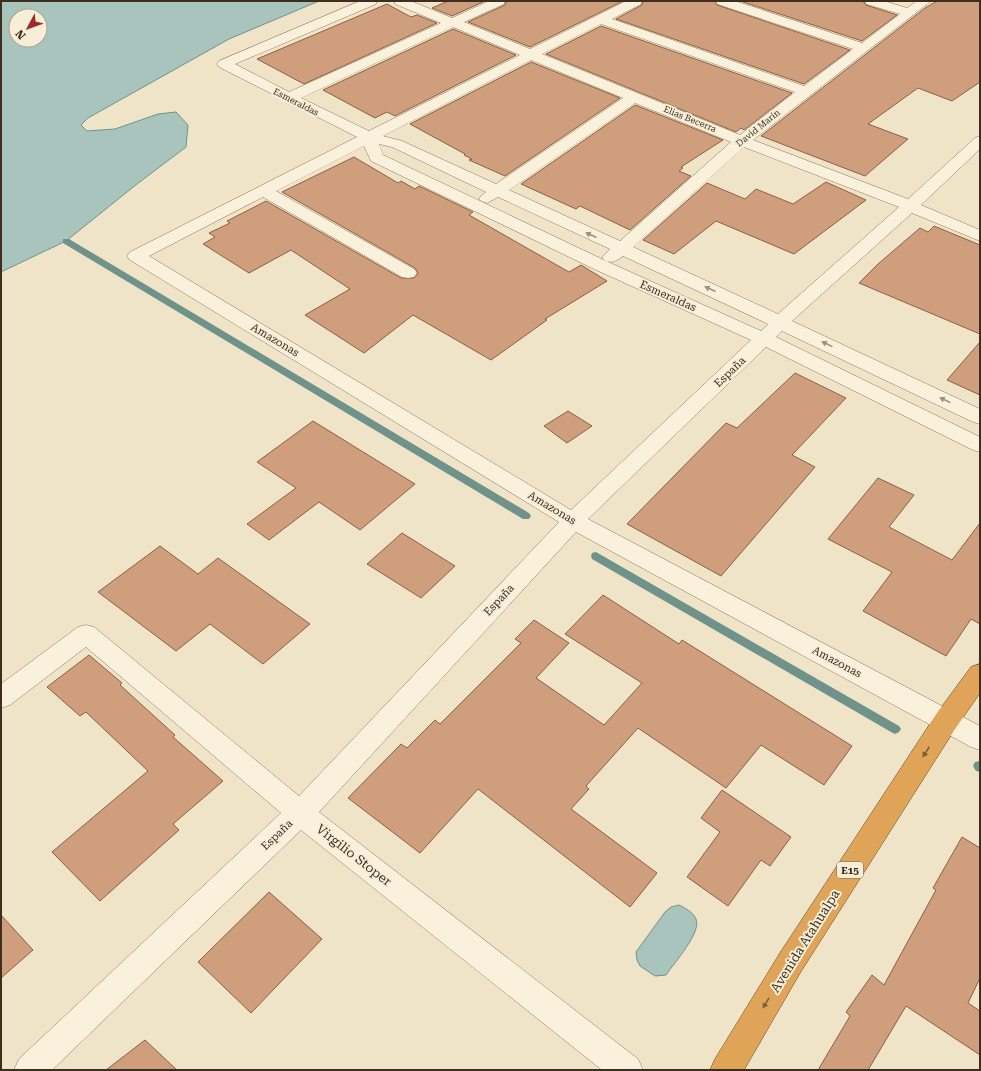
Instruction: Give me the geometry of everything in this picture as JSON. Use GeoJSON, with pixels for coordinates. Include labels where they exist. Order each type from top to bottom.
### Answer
{"type":"FeatureCollection","features":[{"type":"Feature","properties":{"kind":"highway","name":"Avenida Atahualpa"},"geometry":{"type":"LineString","coordinates":[[726,1070],[790,963],[946,721],[980,674]]}},
{"type":"Feature","properties":{"kind":"street","name":"Esmeraldas"},"geometry":{"type":"LineString","coordinates":[[371,1],[224,64],[369,137],[397,144],[780,322],[980,417]]}},
{"type":"Feature","properties":{"kind":"street","name":"Elias Becerra"},"geometry":{"type":"LineString","coordinates":[[400,1],[742,141],[910,206],[980,236]]}},
{"type":"Feature","properties":{"kind":"street"},"geometry":{"type":"LineString","coordinates":[[289,98],[499,1]]}},
{"type":"Feature","properties":{"kind":"street"},"geometry":{"type":"LineString","coordinates":[[264,191],[636,1]]}},
{"type":"Feature","properties":{"kind":"street"},"geometry":{"type":"LineString","coordinates":[[722,1],[864,48]]}},
{"type":"Feature","properties":{"kind":"street"},"geometry":{"type":"LineString","coordinates":[[872,1],[909,13]]}},
{"type":"Feature","properties":{"kind":"street","name":"David Marín"},"geometry":{"type":"LineString","coordinates":[[600,265],[621,249],[742,141],[805,90],[864,48],[925,1]]}},
{"type":"Feature","properties":{"kind":"street"},"geometry":{"type":"LineString","coordinates":[[600,19],[805,90]]}},
{"type":"Feature","properties":{"kind":"street"},"geometry":{"type":"LineString","coordinates":[[477,206],[634,97]]}},
{"type":"Feature","properties":{"kind":"street","name":"Esmeraldas"},"geometry":{"type":"LineString","coordinates":[[369,137],[376,158],[600,265],[764,339],[980,445]]}},
{"type":"Feature","properties":{"kind":"street","name":"España"},"geometry":{"type":"LineString","coordinates":[[30,1070],[300,813],[573,521],[780,322],[910,206],[980,141]]}},
{"type":"Feature","properties":{"kind":"street"},"geometry":{"type":"LineString","coordinates":[[264,191],[408,273]]}},
{"type":"Feature","properties":{"kind":"street","name":"Amazonas"},"geometry":{"type":"LineString","coordinates":[[264,191],[136,256],[573,521],[980,739]]}},
{"type":"Feature","properties":{"kind":"street","name":"Virgilio Stoper"},"geometry":{"type":"LineString","coordinates":[[1,698],[86,634],[300,813],[627,1070]]}},
{"type":"Feature","properties":{"kind":"water"},"geometry":{"type":"Polygon","coordinates":[[[1,1],[319,1],[229,39],[88,118],[81,125],[87,131],[115,129],[158,114],[176,112],[188,125],[186,147],[66,241],[1,272],[1,1]]]}},
{"type":"Feature","properties":{"kind":"water"},"geometry":{"type":"Polygon","coordinates":[[[679,905],[689,910],[695,917],[697,925],[695,932],[666,975],[655,976],[640,966],[637,960],[636,952],[665,912],[671,907],[679,905]]]}},
{"type":"Feature","properties":{"kind":"building"},"geometry":{"type":"Polygon","coordinates":[[[448,1],[485,1],[452,16],[432,8],[448,1]]]}},
{"type":"Feature","properties":{"kind":"building"},"geometry":{"type":"Polygon","coordinates":[[[506,1],[623,1],[530,47],[468,22],[505,5],[506,1]]]}},
{"type":"Feature","properties":{"kind":"building"},"geometry":{"type":"Polygon","coordinates":[[[643,1],[715,1],[717,5],[850,50],[804,84],[616,19],[642,5],[643,1]]]}},
{"type":"Feature","properties":{"kind":"building"},"geometry":{"type":"Polygon","coordinates":[[[740,1],[860,1],[864,2],[866,5],[897,15],[862,41],[740,1]]]}},
{"type":"Feature","properties":{"kind":"building"},"geometry":{"type":"Polygon","coordinates":[[[937,1],[980,1],[980,82],[952,101],[918,88],[868,124],[908,139],[865,176],[761,136],[925,8],[937,1]]]}},
{"type":"Feature","properties":{"kind":"building"},"geometry":{"type":"Polygon","coordinates":[[[387,4],[411,17],[417,15],[437,23],[304,84],[257,59],[387,4]]]}},
{"type":"Feature","properties":{"kind":"building"},"geometry":{"type":"Polygon","coordinates":[[[601,26],[792,93],[744,130],[741,128],[736,132],[546,54],[601,26]]]}},
{"type":"Feature","properties":{"kind":"building"},"geometry":{"type":"Polygon","coordinates":[[[453,29],[516,55],[395,116],[387,112],[375,118],[323,90],[453,29]]]}},
{"type":"Feature","properties":{"kind":"building"},"geometry":{"type":"Polygon","coordinates":[[[531,62],[620,98],[505,176],[469,160],[472,159],[410,124],[531,62]]]}},
{"type":"Feature","properties":{"kind":"building"},"geometry":{"type":"Polygon","coordinates":[[[635,105],[723,140],[681,167],[683,168],[679,171],[691,176],[630,230],[580,206],[576,209],[521,184],[635,105]]]}},
{"type":"Feature","properties":{"kind":"building"},"geometry":{"type":"Polygon","coordinates":[[[354,157],[398,183],[401,181],[415,189],[419,186],[473,212],[469,215],[569,272],[581,265],[607,281],[545,319],[547,320],[491,360],[413,315],[364,353],[305,315],[350,289],[291,250],[249,273],[203,244],[215,237],[209,233],[230,223],[227,221],[266,201],[401,278],[414,278],[418,273],[415,268],[282,192],[354,157]]]}},
{"type":"Feature","properties":{"kind":"building"},"geometry":{"type":"Polygon","coordinates":[[[826,182],[866,200],[794,254],[716,221],[674,254],[643,240],[707,183],[745,199],[756,189],[793,204],[826,182]]]}},
{"type":"Feature","properties":{"kind":"building"},"geometry":{"type":"Polygon","coordinates":[[[934,226],[980,245],[980,334],[859,283],[878,264],[920,228],[928,232],[934,226]]]}},
{"type":"Feature","properties":{"kind":"building"},"geometry":{"type":"Polygon","coordinates":[[[980,342],[980,395],[947,380],[980,342]]]}},
{"type":"Feature","properties":{"kind":"building"},"geometry":{"type":"Polygon","coordinates":[[[795,373],[846,398],[792,455],[815,467],[721,576],[627,524],[726,423],[737,428],[795,373]]]}},
{"type":"Feature","properties":{"kind":"building"},"geometry":{"type":"Polygon","coordinates":[[[568,411],[592,426],[567,443],[544,426],[568,411]]]}},
{"type":"Feature","properties":{"kind":"building"},"geometry":{"type":"Polygon","coordinates":[[[313,421],[415,484],[360,530],[319,502],[269,540],[247,524],[296,488],[257,462],[313,421]]]}},
{"type":"Feature","properties":{"kind":"building"},"geometry":{"type":"Polygon","coordinates":[[[878,478],[914,495],[889,527],[952,560],[980,523],[980,624],[971,619],[946,656],[863,611],[892,572],[828,539],[878,478]]]}},
{"type":"Feature","properties":{"kind":"building"},"geometry":{"type":"Polygon","coordinates":[[[402,533],[455,566],[421,598],[367,564],[402,533]]]}},
{"type":"Feature","properties":{"kind":"building"},"geometry":{"type":"Polygon","coordinates":[[[160,546],[198,574],[218,558],[310,624],[263,664],[210,624],[176,651],[98,592],[160,546]]]}},
{"type":"Feature","properties":{"kind":"building"},"geometry":{"type":"Polygon","coordinates":[[[603,595],[679,644],[682,640],[852,746],[824,785],[761,745],[726,788],[638,728],[586,786],[589,789],[571,809],[657,873],[630,907],[478,789],[420,853],[348,798],[401,744],[407,748],[435,720],[440,724],[521,643],[515,639],[534,620],[569,643],[536,678],[604,725],[642,683],[565,634],[603,595]]]}},
{"type":"Feature","properties":{"kind":"building"},"geometry":{"type":"Polygon","coordinates":[[[89,655],[122,683],[120,685],[175,735],[173,737],[223,781],[173,824],[179,830],[100,901],[52,852],[148,771],[86,712],[80,716],[47,687],[89,655]]]}},
{"type":"Feature","properties":{"kind":"building"},"geometry":{"type":"Polygon","coordinates":[[[722,790],[791,837],[770,866],[761,860],[728,906],[687,877],[720,832],[701,818],[722,790]]]}},
{"type":"Feature","properties":{"kind":"building"},"geometry":{"type":"Polygon","coordinates":[[[962,837],[980,848],[980,978],[968,1003],[980,1011],[980,1055],[906,1006],[868,1070],[818,1070],[850,1016],[846,1012],[872,975],[884,985],[936,890],[933,888],[962,837]]]}},
{"type":"Feature","properties":{"kind":"building"},"geometry":{"type":"Polygon","coordinates":[[[269,892],[322,939],[251,1013],[198,962],[269,892]]]}},
{"type":"Feature","properties":{"kind":"building"},"geometry":{"type":"Polygon","coordinates":[[[1,915],[33,950],[1,978],[1,915]]]}},
{"type":"Feature","properties":{"kind":"building"},"geometry":{"type":"Polygon","coordinates":[[[145,1040],[177,1070],[106,1070],[145,1040]]]}},
{"type":"Feature","properties":{"kind":"waterway"},"geometry":{"type":"LineString","coordinates":[[66,241],[526,516]]}},
{"type":"Feature","properties":{"kind":"waterway"},"geometry":{"type":"LineString","coordinates":[[596,556],[895,729]]}}]}
